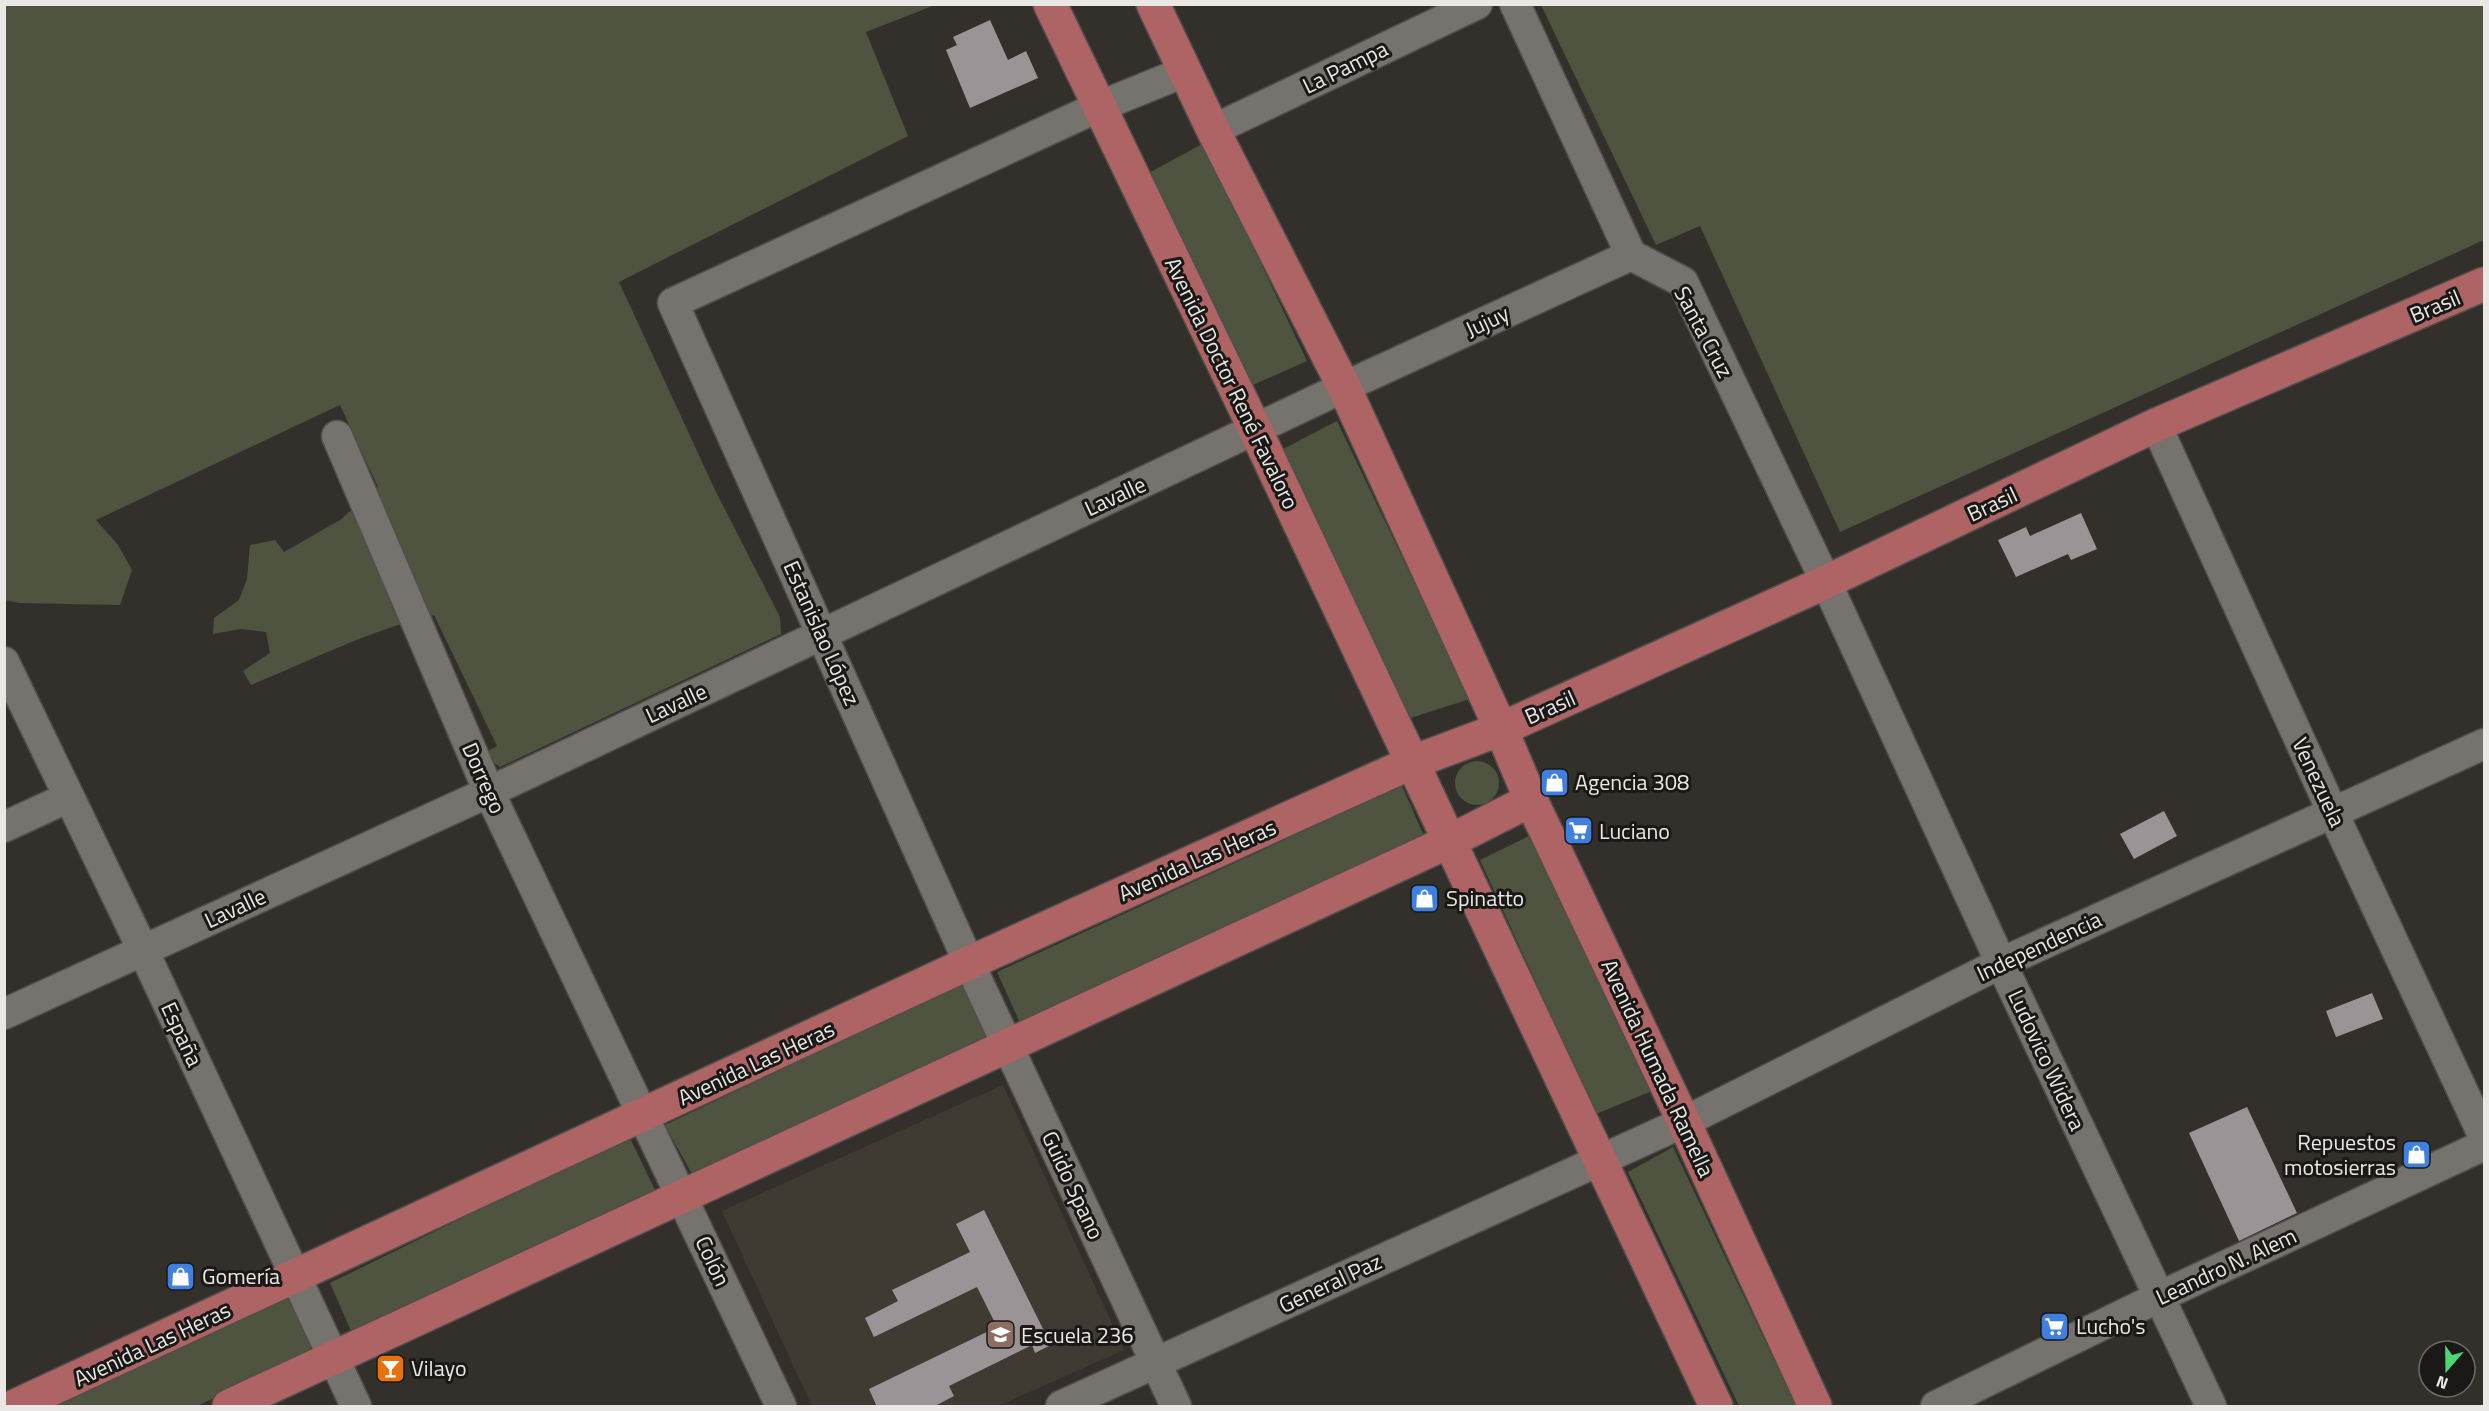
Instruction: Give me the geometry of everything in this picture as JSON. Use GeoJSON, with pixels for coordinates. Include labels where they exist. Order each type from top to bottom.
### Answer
{"type":"FeatureCollection","features":[{"type":"Feature","properties":{"kind":"main road","name":"Avenida Doctor René Favaloro"},"geometry":{"type":"LineString","coordinates":[[1050,4],[1413,762]]}},
{"type":"Feature","properties":{"kind":"main road"},"geometry":{"type":"LineString","coordinates":[[1153,4],[1184,72],[1344,387],[1501,729]]}},
{"type":"Feature","properties":{"kind":"main road","name":"Brasil"},"geometry":{"type":"LineString","coordinates":[[1501,729],[1826,582],[2156,425],[2483,287]]}},
{"type":"Feature","properties":{"kind":"main road","name":"Avenida Las Heras"},"geometry":{"type":"LineString","coordinates":[[15,1407],[969,963],[1413,762],[1501,729]]}},
{"type":"Feature","properties":{"kind":"main road","name":"Avenida Humada Ramella"},"geometry":{"type":"LineString","coordinates":[[1501,729],[1531,800],[1684,1122],[1815,1407]]}},
{"type":"Feature","properties":{"kind":"main road"},"geometry":{"type":"LineString","coordinates":[[1413,762],[1448,842],[1716,1407]]}},
{"type":"Feature","properties":{"kind":"main road"},"geometry":{"type":"LineString","coordinates":[[229,1407],[1448,842],[1531,800]]}},
{"type":"Feature","properties":{"kind":"street","name":"La Pampa"},"geometry":{"type":"LineString","coordinates":[[1213,130],[1477,4]]}},
{"type":"Feature","properties":{"kind":"street"},"geometry":{"type":"LineString","coordinates":[[1515,4],[1631,255]]}},
{"type":"Feature","properties":{"kind":"street"},"geometry":{"type":"LineString","coordinates":[[1098,107],[1184,72]]}},
{"type":"Feature","properties":{"kind":"street","name":"Estanislao López"},"geometry":{"type":"LineString","coordinates":[[969,963],[673,303],[1098,107]]}},
{"type":"Feature","properties":{"kind":"street","name":"Jujuy"},"geometry":{"type":"LineString","coordinates":[[1344,387],[1631,255]]}},
{"type":"Feature","properties":{"kind":"street","name":"Santa Cruz"},"geometry":{"type":"LineString","coordinates":[[1631,255],[1683,282],[1826,582]]}},
{"type":"Feature","properties":{"kind":"street","name":"Lavalle"},"geometry":{"type":"LineString","coordinates":[[4,1014],[489,792],[1344,387]]}},
{"type":"Feature","properties":{"kind":"street","name":"Venezuela"},"geometry":{"type":"LineString","coordinates":[[2156,425],[2484,1137]]}},
{"type":"Feature","properties":{"kind":"street","name":"Dorrego"},"geometry":{"type":"LineString","coordinates":[[337,436],[489,792],[643,1116]]}},
{"type":"Feature","properties":{"kind":"street","name":"Ludovico Widera"},"geometry":{"type":"LineString","coordinates":[[1826,582],[2001,963],[2211,1407]]}},
{"type":"Feature","properties":{"kind":"street","name":"España"},"geometry":{"type":"LineString","coordinates":[[4,662],[143,950],[356,1407]]}},
{"type":"Feature","properties":{"kind":"street","name":"Independencia"},"geometry":{"type":"LineString","coordinates":[[1599,1160],[1684,1122],[2001,963],[2484,744]]}},
{"type":"Feature","properties":{"kind":"street"},"geometry":{"type":"LineString","coordinates":[[4,827],[69,797]]}},
{"type":"Feature","properties":{"kind":"street","name":"Guido Spano"},"geometry":{"type":"LineString","coordinates":[[969,963],[1176,1407]]}},
{"type":"Feature","properties":{"kind":"street","name":"Colón"},"geometry":{"type":"LineString","coordinates":[[643,1116],[781,1407]]}},
{"type":"Feature","properties":{"kind":"street","name":"Leandro N. Alem"},"geometry":{"type":"LineString","coordinates":[[1936,1407],[2159,1297],[2484,1145]]}},
{"type":"Feature","properties":{"kind":"street","name":"General Paz"},"geometry":{"type":"LineString","coordinates":[[1061,1407],[1599,1160]]}},
{"type":"Feature","properties":{"kind":"shaded area"},"geometry":{"type":"Polygon","coordinates":[[[1003,1085],[1124,1350],[998,1406],[812,1406],[722,1211],[1003,1085]]]}},
{"type":"Feature","properties":{"kind":"green space"},"geometry":{"type":"Polygon","coordinates":[[[4,5],[935,5],[866,32],[908,136],[619,282],[715,490],[780,617],[781,634],[500,767],[482,754],[497,746],[434,615],[364,637],[251,685],[243,671],[270,653],[266,632],[241,629],[213,634],[214,618],[239,600],[247,579],[250,545],[275,540],[284,552],[340,520],[378,487],[340,405],[96,520],[118,545],[132,570],[120,605],[19,603],[5,600],[4,5]]]}},
{"type":"Feature","properties":{"kind":"green space"},"geometry":{"type":"Polygon","coordinates":[[[1541,5],[2484,5],[2484,240],[1840,532],[1700,226],[1656,245],[1541,5]]]}},
{"type":"Feature","properties":{"kind":"green space"},"geometry":{"type":"Polygon","coordinates":[[[1204,143],[1307,361],[1253,385],[1147,174],[1204,143]]]}},
{"type":"Feature","properties":{"kind":"green space"},"geometry":{"type":"Polygon","coordinates":[[[1337,421],[1470,699],[1407,719],[1283,449],[1337,421]]]}},
{"type":"Feature","properties":{"kind":"green space"},"geometry":{"type":"Polygon","coordinates":[[[1477,761],[1493,767],[1499,783],[1493,799],[1477,805],[1461,799],[1455,783],[1461,767],[1477,761]]]}},
{"type":"Feature","properties":{"kind":"green space"},"geometry":{"type":"Polygon","coordinates":[[[1402,786],[1424,836],[1020,1023],[997,972],[1402,786]]]}},
{"type":"Feature","properties":{"kind":"green space"},"geometry":{"type":"Polygon","coordinates":[[[1529,836],[1652,1091],[1596,1114],[1480,860],[1529,836]]]}},
{"type":"Feature","properties":{"kind":"green space"},"geometry":{"type":"Polygon","coordinates":[[[965,982],[992,1038],[693,1176],[665,1125],[965,982]]]}},
{"type":"Feature","properties":{"kind":"green space"},"geometry":{"type":"Polygon","coordinates":[[[629,1136],[656,1192],[659,1206],[351,1331],[330,1283],[629,1136]]]}},
{"type":"Feature","properties":{"kind":"green space"},"geometry":{"type":"Polygon","coordinates":[[[1673,1147],[1796,1406],[1739,1406],[1628,1172],[1673,1147]]]}},
{"type":"Feature","properties":{"kind":"green space"},"geometry":{"type":"Polygon","coordinates":[[[287,1298],[316,1351],[197,1406],[57,1406],[287,1298]]]}},
{"type":"Feature","properties":{"kind":"building"},"geometry":{"type":"Polygon","coordinates":[[[990,20],[1008,60],[1026,51],[1038,78],[970,108],[946,50],[957,45],[953,37],[990,20]]]}},
{"type":"Feature","properties":{"kind":"building"},"geometry":{"type":"Polygon","coordinates":[[[2081,513],[2097,549],[2071,560],[2068,554],[2016,577],[1998,540],[2026,527],[2030,536],[2081,513]]]}},
{"type":"Feature","properties":{"kind":"building"},"geometry":{"type":"Polygon","coordinates":[[[2164,811],[2177,836],[2134,859],[2120,834],[2164,811]]]}},
{"type":"Feature","properties":{"kind":"building"},"geometry":{"type":"Polygon","coordinates":[[[2372,993],[2383,1019],[2336,1037],[2326,1011],[2372,993]]]}},
{"type":"Feature","properties":{"kind":"building"},"geometry":{"type":"Polygon","coordinates":[[[2247,1107],[2297,1213],[2239,1241],[2189,1133],[2247,1107]]]}},
{"type":"Feature","properties":{"kind":"building"},"geometry":{"type":"Polygon","coordinates":[[[984,1210],[1051,1345],[1035,1353],[1032,1345],[949,1386],[954,1396],[933,1407],[877,1407],[869,1389],[997,1327],[977,1287],[874,1337],[865,1318],[898,1301],[892,1290],[970,1252],[956,1224],[984,1210]]]}},
{"type":"Feature","properties":{"kind":"place","name":"Agencia 308"},"geometry":{"type":"Point","coordinates":[1554,782]}},
{"type":"Feature","properties":{"kind":"place","name":"Luciano"},"geometry":{"type":"Point","coordinates":[1578,831]}},
{"type":"Feature","properties":{"kind":"place","name":"Spinatto"},"geometry":{"type":"Point","coordinates":[1425,898]}},
{"type":"Feature","properties":{"kind":"place","name":"Repuestos motosierras"},"geometry":{"type":"Point","coordinates":[2417,1155]}},
{"type":"Feature","properties":{"kind":"place","name":"Gomería"},"geometry":{"type":"Point","coordinates":[181,1276]}},
{"type":"Feature","properties":{"kind":"place","name":"Lucho's"},"geometry":{"type":"Point","coordinates":[2055,1326]}},
{"type":"Feature","properties":{"kind":"place","name":"Escuela 236"},"geometry":{"type":"Point","coordinates":[1000,1335]}},
{"type":"Feature","properties":{"kind":"place","name":"Vilayo"},"geometry":{"type":"Point","coordinates":[390,1368]}}]}
